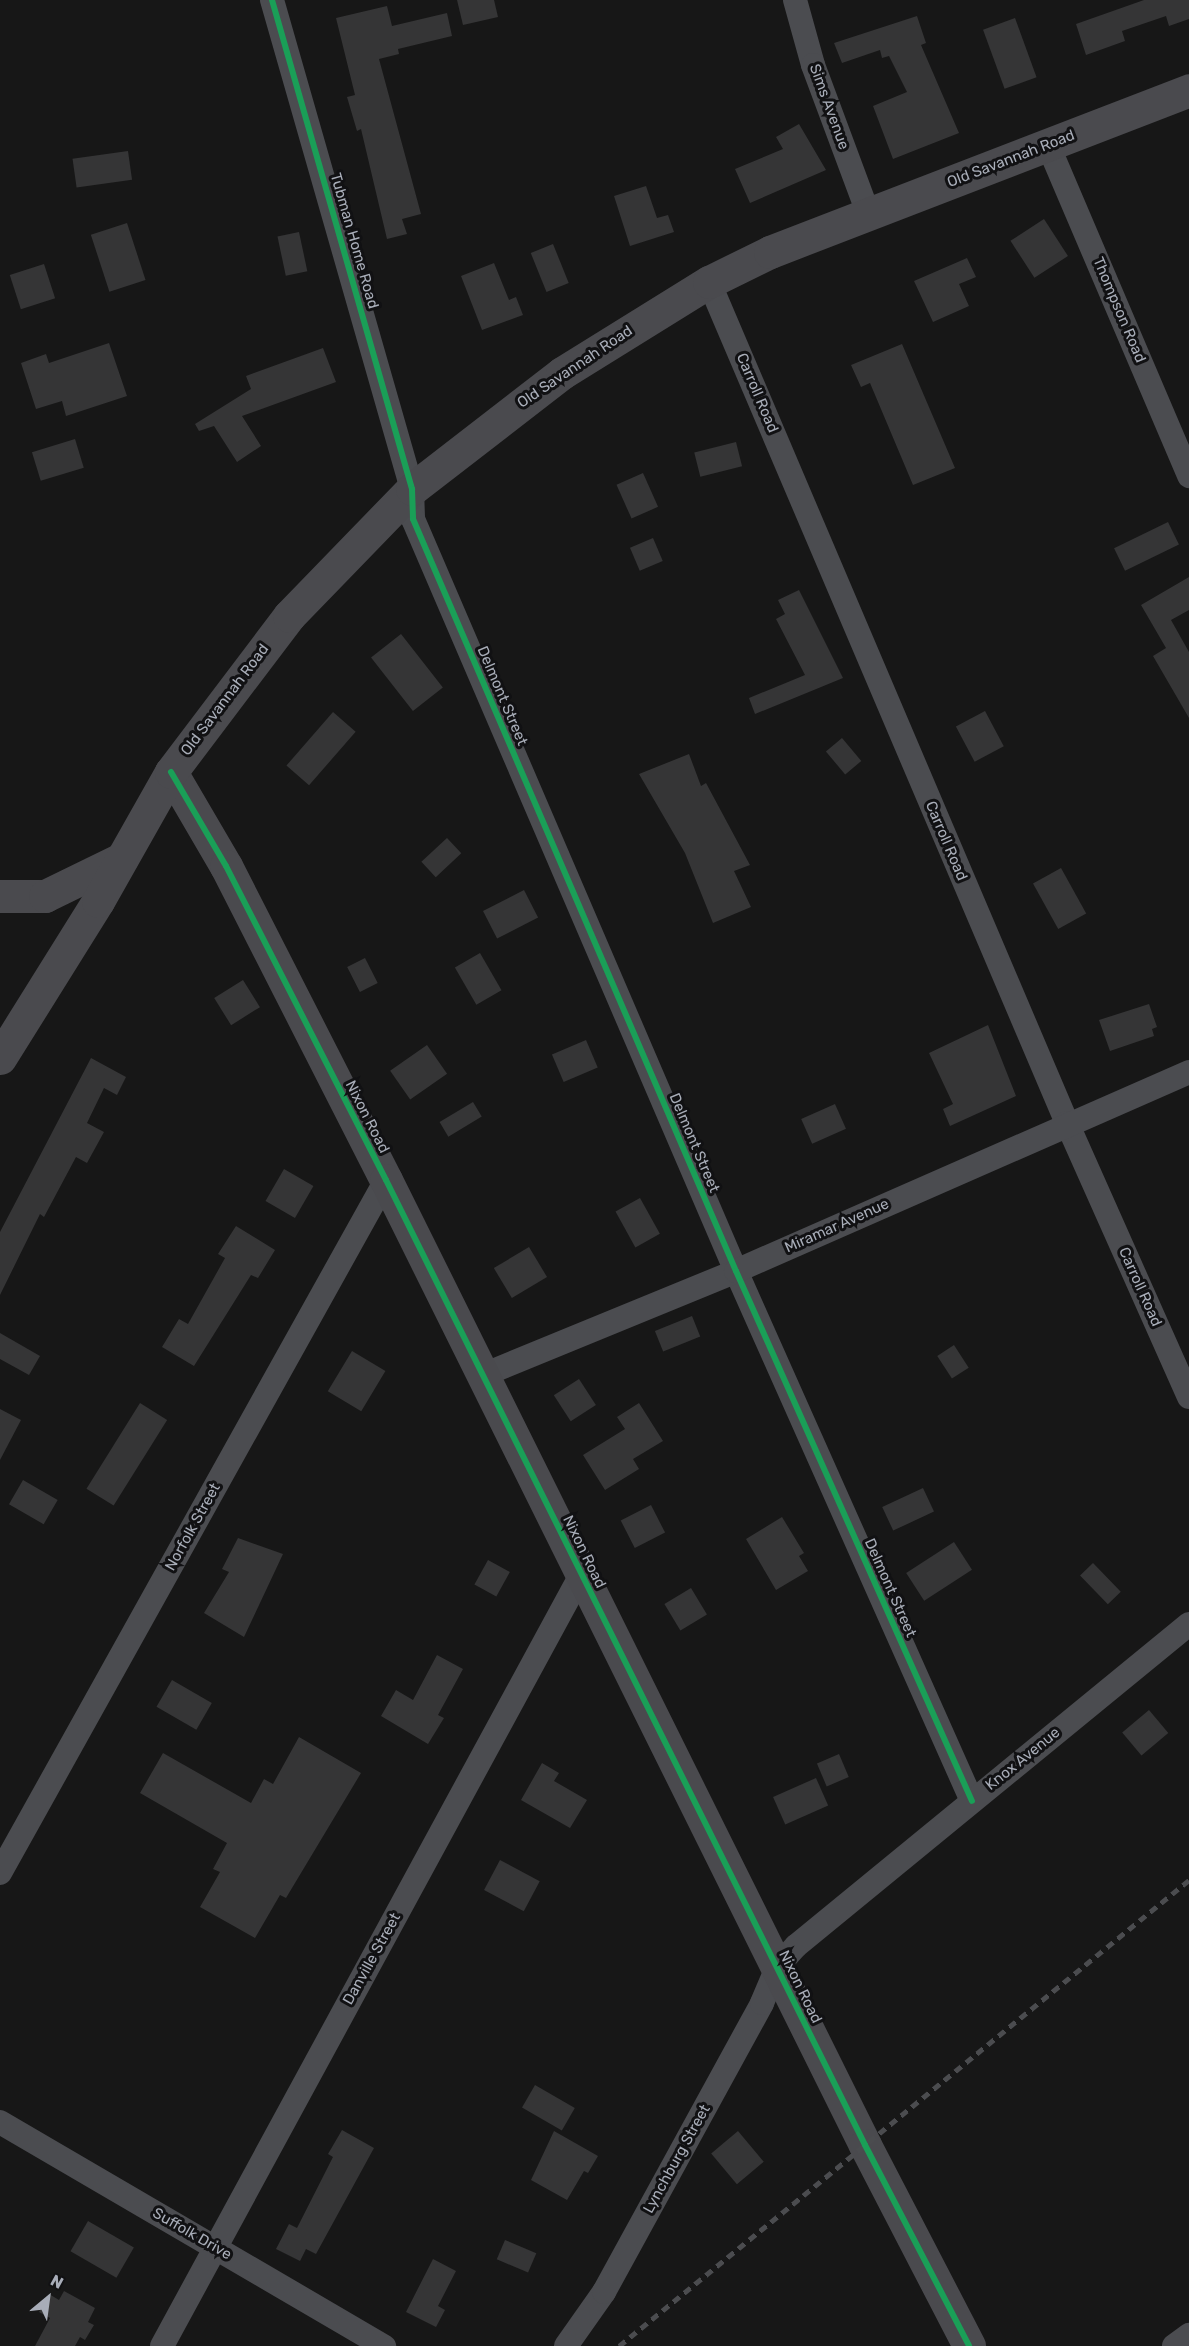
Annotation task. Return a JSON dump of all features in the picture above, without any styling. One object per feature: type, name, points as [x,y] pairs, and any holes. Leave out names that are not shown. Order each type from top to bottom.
[{"type":"street","name":"Tubman Home Road","points":[[272,0],[412,489]]},
{"type":"street","name":"Sims Avenue","points":[[795,0],[813,64],[868,213]]},
{"type":"street","name":"Old Savannah Road","points":[[0,1058],[171,772],[290,616],[412,489],[562,373],[709,282],[770,252],[1189,90]]},
{"type":"street","name":"Thompson Road","points":[[1048,145],[1189,476]]},
{"type":"street","name":"Carroll Road","points":[[709,282],[1066,1123],[1189,1397]]},
{"type":"street","name":"Delmont Street","points":[[412,489],[413,519],[736,1271],[972,1801]]},
{"type":"street","name":"Nixon Road","points":[[171,772],[226,866],[386,1180],[777,1967],[969,2346]]},
{"type":"street","points":[[0,896],[45,896],[121,859]]},
{"type":"street","name":"Miramar Avenue","points":[[483,1375],[736,1271],[1066,1123],[1189,1072]]},
{"type":"street","name":"Norfolk Street","points":[[0,1873],[386,1180]]},
{"type":"street","name":"Danville Street","points":[[162,2346],[582,1573]]},
{"type":"street","name":"Knox Avenue","points":[[777,1967],[796,1946],[1189,1624]]},
{"type":"street","name":"Lynchburg Street","points":[[566,2346],[610,2282],[762,2003],[777,1967]]},
{"type":"street","name":"Suffolk Drive","points":[[0,2122],[384,2346]]},
{"type":"street","points":[[1174,2346],[1189,2335]]},
{"type":"building","points":[[457,0],[494,0],[498,17],[463,25]]},
{"type":"building","points":[[1144,0],[1189,0],[1189,19],[1169,26],[1166,16],[1122,31],[1125,41],[1086,55],[1076,24]]},
{"type":"building","points":[[387,6],[392,26],[447,13],[452,36],[398,49],[399,54],[379,59],[421,214],[402,219],[407,234],[387,239],[361,129],[357,131],[347,97],[355,95],[336,18]]},
{"type":"building","points":[[917,16],[926,43],[921,45],[959,133],[893,159],[873,106],[907,92],[889,56],[882,58],[880,50],[842,63],[834,43]]},
{"type":"building","points":[[1015,18],[1037,77],[1005,89],[983,30]]},
{"type":"building","points":[[799,124],[826,170],[750,203],[735,169],[783,149],[776,137]]},
{"type":"building","points":[[128,151],[132,180],[77,188],[73,159]]},
{"type":"building","points":[[646,186],[657,218],[668,215],[674,232],[630,246],[614,196]]},
{"type":"building","points":[[1044,219],[1068,256],[1034,278],[1010,241]]},
{"type":"building","points":[[127,223],[146,280],[109,292],[91,235]]},
{"type":"building","points":[[299,232],[307,271],[286,276],[277,237]]},
{"type":"building","points":[[553,244],[569,283],[546,292],[531,253]]},
{"type":"building","points":[[967,258],[976,277],[959,284],[969,306],[933,322],[914,281]]},
{"type":"building","points":[[494,263],[509,300],[516,297],[523,315],[482,330],[461,276]]},
{"type":"building","points":[[44,264],[55,298],[21,309],[10,275]]},
{"type":"building","points":[[109,343],[127,396],[66,416],[62,401],[36,409],[21,363],[46,354],[49,363]]},
{"type":"building","points":[[902,344],[955,468],[913,485],[870,383],[861,387],[851,365]]},
{"type":"building","points":[[323,348],[336,382],[242,416],[261,446],[237,462],[214,426],[199,431],[195,424],[251,389],[246,376]]},
{"type":"building","points":[[75,439],[84,468],[41,481],[32,452]]},
{"type":"building","points":[[736,442],[742,466],[700,477],[694,452]]},
{"type":"building","points":[[643,473],[658,507],[632,519],[617,485]]},
{"type":"building","points":[[1168,522],[1179,544],[1125,571],[1114,548]]},
{"type":"building","points":[[653,538],[663,561],[640,571],[630,548]]},
{"type":"building","points":[[1189,577],[1189,610],[1171,620],[1189,652],[1189,718],[1153,656],[1166,648],[1141,605]]},
{"type":"building","points":[[799,590],[843,678],[755,714],[749,698],[805,675],[776,619],[785,614],[778,600]]},
{"type":"building","points":[[401,634],[443,688],[413,711],[371,657]]},
{"type":"building","points":[[985,711],[1004,746],[975,762],[956,726]]},
{"type":"building","points":[[333,712],[356,732],[309,785],[286,766]]},
{"type":"building","points":[[842,738],[861,761],[845,774],[826,751]]},
{"type":"building","points":[[689,754],[701,786],[706,783],[750,865],[734,871],[751,907],[713,923],[685,853],[639,774]]},
{"type":"building","points":[[447,838],[461,853],[436,877],[421,862]]},
{"type":"building","points":[[1061,868],[1086,913],[1058,929],[1033,884]]},
{"type":"building","points":[[524,890],[538,918],[497,939],[483,911]]},
{"type":"building","points":[[480,953],[502,990],[476,1005],[455,967]]},
{"type":"building","points":[[365,958],[378,983],[360,992],[347,967]]},
{"type":"building","points":[[243,980],[260,1007],[231,1025],[214,998]]},
{"type":"building","points":[[1149,1004],[1157,1027],[1152,1029],[1154,1036],[1110,1051],[1099,1020]]},
{"type":"building","points":[[988,1025],[1016,1096],[950,1126],[943,1109],[953,1104],[929,1053]]},
{"type":"building","points":[[586,1040],[598,1068],[564,1082],[552,1054]]},
{"type":"building","points":[[427,1045],[447,1074],[410,1099],[390,1071]]},
{"type":"building","points":[[91,1058],[126,1077],[117,1095],[104,1088],[87,1123],[104,1132],[87,1163],[76,1157],[44,1217],[40,1214],[0,1295],[0,1232]]},
{"type":"building","points":[[473,1102],[482,1117],[448,1137],[440,1122]]},
{"type":"building","points":[[835,1104],[846,1129],[812,1144],[801,1119]]},
{"type":"building","points":[[284,1169],[313,1186],[295,1218],[266,1201]]},
{"type":"building","points":[[640,1198],[660,1234],[635,1247],[616,1212]]},
{"type":"building","points":[[236,1226],[275,1250],[258,1278],[251,1275],[194,1366],[162,1347],[179,1319],[188,1324],[225,1258],[218,1254]]},
{"type":"building","points":[[529,1247],[547,1277],[512,1298],[494,1268]]},
{"type":"building","points":[[692,1316],[700,1336],[663,1351],[655,1331]]},
{"type":"building","points":[[0,1333],[40,1356],[29,1375],[0,1359]]},
{"type":"building","points":[[954,1345],[969,1368],[952,1379],[937,1356]]},
{"type":"building","points":[[352,1351],[385,1371],[361,1411],[328,1391]]},
{"type":"building","points":[[579,1379],[596,1405],[571,1421],[554,1395]]},
{"type":"building","points":[[140,1403],[167,1420],[114,1506],[86,1489]]},
{"type":"building","points":[[639,1403],[663,1441],[633,1459],[639,1469],[605,1490],[583,1455],[625,1429],[617,1417]]},
{"type":"building","points":[[0,1409],[21,1420],[0,1460]]},
{"type":"building","points":[[23,1480],[58,1500],[44,1524],[9,1504]]},
{"type":"building","points":[[923,1488],[934,1512],[893,1531],[882,1507]]},
{"type":"building","points":[[651,1505],[665,1533],[635,1548],[621,1520]]},
{"type":"building","points":[[782,1517],[804,1553],[799,1556],[808,1571],[776,1590],[746,1539]]},
{"type":"building","points":[[238,1538],[283,1554],[244,1637],[204,1613],[229,1572],[222,1569]]},
{"type":"building","points":[[954,1542],[972,1570],[924,1601],[906,1573]]},
{"type":"building","points":[[488,1560],[510,1572],[496,1597],[474,1584]]},
{"type":"building","points":[[1093,1563],[1121,1592],[1108,1604],[1080,1576]]},
{"type":"building","points":[[691,1588],[707,1615],[680,1631],[664,1604]]},
{"type":"building","points":[[437,1655],[463,1669],[438,1715],[444,1718],[428,1744],[381,1716],[396,1690],[413,1700]]},
{"type":"building","points":[[172,1680],[212,1703],[196,1730],[156,1707]]},
{"type":"building","points":[[1149,1710],[1168,1733],[1141,1755],[1122,1732]]},
{"type":"building","points":[[299,1737],[361,1773],[286,1898],[280,1895],[255,1938],[200,1907],[220,1872],[213,1869],[227,1843],[140,1793],[163,1753],[251,1803],[264,1779],[273,1784]]},
{"type":"building","points":[[839,1754],[849,1777],[827,1786],[817,1763]]},
{"type":"building","points":[[542,1763],[559,1773],[554,1781],[587,1800],[570,1828],[521,1800]]},
{"type":"building","points":[[816,1778],[828,1805],[785,1825],[773,1797]]},
{"type":"building","points":[[500,1860],[540,1881],[524,1911],[484,1890]]},
{"type":"building","points":[[535,2085],[575,2108],[562,2131],[522,2108]]},
{"type":"building","points":[[342,2130],[374,2148],[316,2254],[306,2249],[300,2261],[276,2249],[289,2224],[297,2228],[333,2157],[328,2154]]},
{"type":"building","points":[[554,2131],[598,2156],[588,2173],[584,2171],[567,2200],[531,2180]]},
{"type":"building","points":[[738,2131],[764,2162],[737,2184],[711,2153]]},
{"type":"building","points":[[88,2221],[134,2248],[116,2278],[70,2251]]},
{"type":"building","points":[[505,2240],[536,2253],[528,2273],[497,2259]]},
{"type":"building","points":[[433,2259],[456,2271],[438,2306],[445,2310],[436,2327],[406,2312]]},
{"type":"building","points":[[64,2291],[95,2308],[88,2322],[94,2325],[85,2340],[80,2337],[75,2346],[35,2346],[50,2318],[39,2312],[49,2294],[59,2300]]},
{"type":"railway","points":[[619,2346],[1189,1880]]},
{"type":"cycle path","points":[[272,0],[412,489],[413,519],[736,1271],[972,1801]]},
{"type":"cycle path","points":[[171,772],[226,866],[386,1180],[865,2145],[969,2346]]}]
